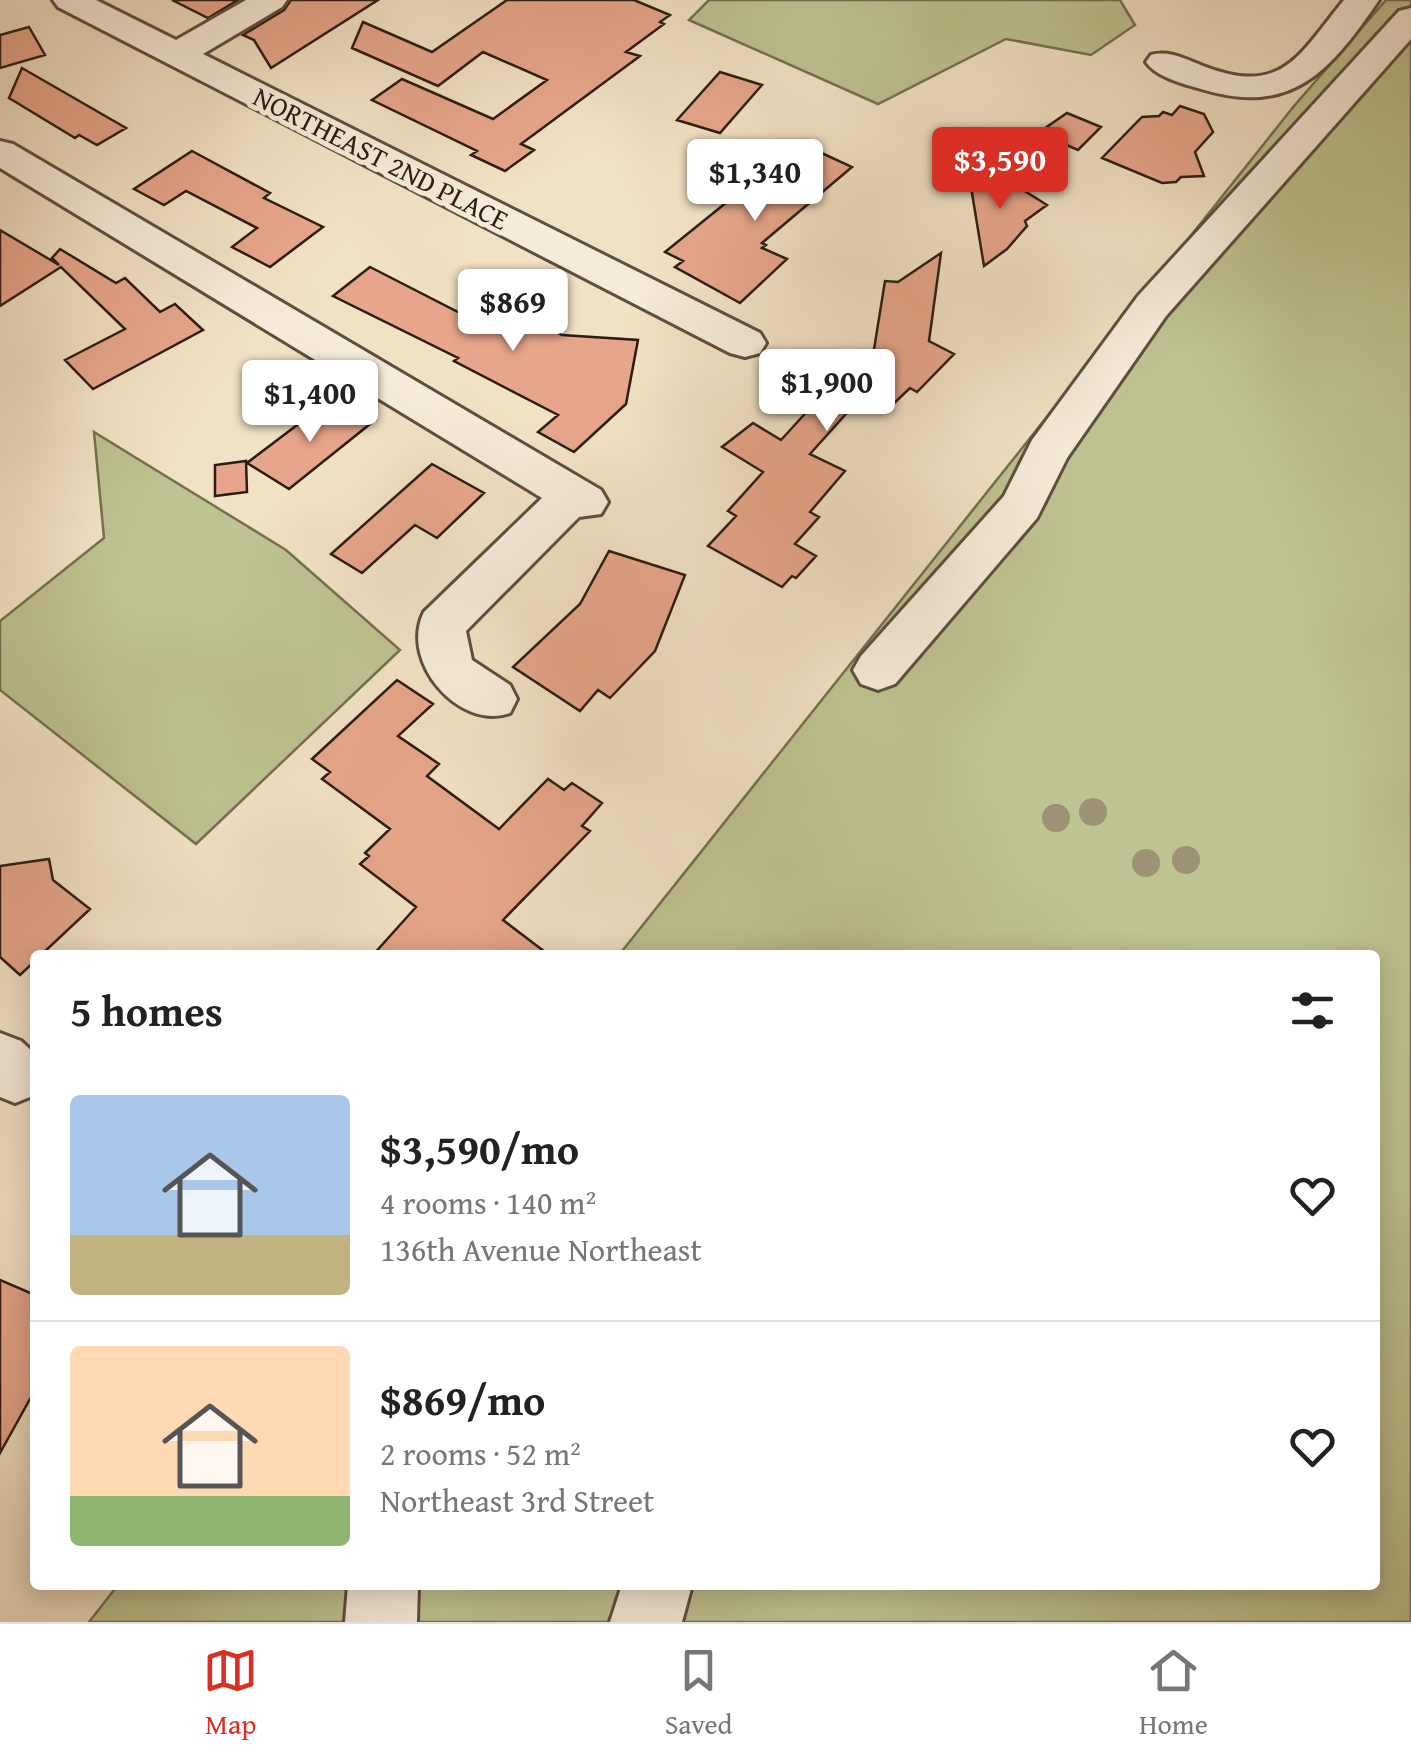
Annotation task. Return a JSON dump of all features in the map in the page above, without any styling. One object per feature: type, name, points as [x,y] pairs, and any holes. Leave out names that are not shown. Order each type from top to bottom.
[{"type":"street","name":"NORTHEAST 2ND PLACE","points":[[70,0],[745,343]]},
{"type":"street","points":[[178,54],[270,0]]},
{"type":"street","points":[[1163,62],[1240,87],[1281,84],[1296,75],[1362,0]]},
{"type":"street","points":[[878,670],[1020,506],[1048,451],[1152,306],[1411,18]]},
{"type":"street","points":[[1281,84],[1294,95],[1314,96],[1349,64],[1378,54]]},
{"type":"street","points":[[0,152],[579,498],[441,626],[450,670],[492,699]]},
{"type":"street","points":[[381,1622],[382,1590]]},
{"type":"street","points":[[646,1622],[656,1590]]},
{"type":"green space","points":[[709,0],[1120,0],[1135,25],[1091,55],[1006,39],[878,104],[689,20]]},
{"type":"green space","points":[[1386,0],[1411,0],[1411,1622],[89,1622],[114,1590],[1380,1590],[1380,950],[623,950],[1294,106]]},
{"type":"green space","points":[[94,432],[286,550],[400,650],[196,844],[0,690],[0,621],[104,538]]},
{"type":"building","points":[[172,0],[238,0],[208,18]]},
{"type":"building","points":[[291,0],[378,0],[271,68],[254,40],[243,35],[284,10]]},
{"type":"building","points":[[507,0],[634,0],[670,15],[660,22],[664,24],[626,52],[640,56],[521,144],[534,150],[505,171],[471,155],[477,151],[372,100],[402,79],[493,119],[547,80],[483,52],[438,86],[352,48],[363,22],[432,52]]},
{"type":"building","points":[[29,27],[45,55],[0,68],[0,35]]},
{"type":"building","points":[[22,68],[126,128],[97,145],[79,135],[75,138],[9,98]]},
{"type":"building","points":[[720,72],[762,85],[720,133],[677,120]]},
{"type":"building","points":[[1180,106],[1204,114],[1213,132],[1195,152],[1204,176],[1162,183],[1102,158],[1142,117],[1163,112],[1172,115]]},
{"type":"building","points":[[1067,113],[1101,127],[1078,150],[1038,133]]},
{"type":"building","points":[[800,143],[852,167],[762,243],[766,245],[762,248],[787,259],[740,303],[675,267],[683,261],[665,252]]},
{"type":"building","points":[[192,151],[270,193],[264,198],[323,227],[270,267],[232,247],[257,228],[186,191],[164,205],[134,189]]},
{"type":"building","points":[[988,168],[1047,205],[1025,221],[1027,226],[1007,249],[984,266],[970,181]]},
{"type":"building","points":[[0,230],[59,265],[52,258],[60,249],[116,283],[125,278],[160,312],[175,304],[203,330],[93,389],[65,360],[125,329],[61,267],[0,306]]},
{"type":"building","points":[[941,253],[929,341],[954,354],[917,392],[910,388],[889,408],[871,399],[861,408],[854,405],[810,454],[845,471],[810,512],[819,517],[795,544],[816,556],[782,587],[708,546],[736,516],[728,511],[763,472],[722,447],[753,423],[781,440],[833,383],[827,380],[849,357],[871,368],[885,281],[898,282]]},
{"type":"building","points":[[370,267],[462,314],[473,314],[491,299],[562,335],[638,340],[626,404],[574,452],[538,432],[558,415],[454,361],[458,358],[333,296]]},
{"type":"building","points":[[345,401],[375,420],[289,489],[247,463],[309,416],[319,422]]},
{"type":"building","points":[[246,461],[247,492],[215,496],[215,465]]},
{"type":"building","points":[[432,464],[484,493],[437,538],[415,525],[362,573],[331,554]]},
{"type":"building","points":[[609,551],[685,575],[655,651],[610,698],[598,690],[580,711],[513,667],[580,604]]},
{"type":"building","points":[[397,680],[433,704],[398,736],[439,764],[427,776],[499,829],[548,779],[564,790],[572,783],[602,803],[582,826],[590,831],[503,920],[542,950],[377,950],[416,907],[360,864],[369,856],[365,853],[390,829],[322,779],[330,772],[312,759]]},
{"type":"building","points":[[49,859],[53,880],[90,909],[46,950],[30,950],[30,966],[20,975],[0,957],[0,866]]},
{"type":"building","points":[[0,1280],[30,1293],[30,1399],[0,1453]]}]
